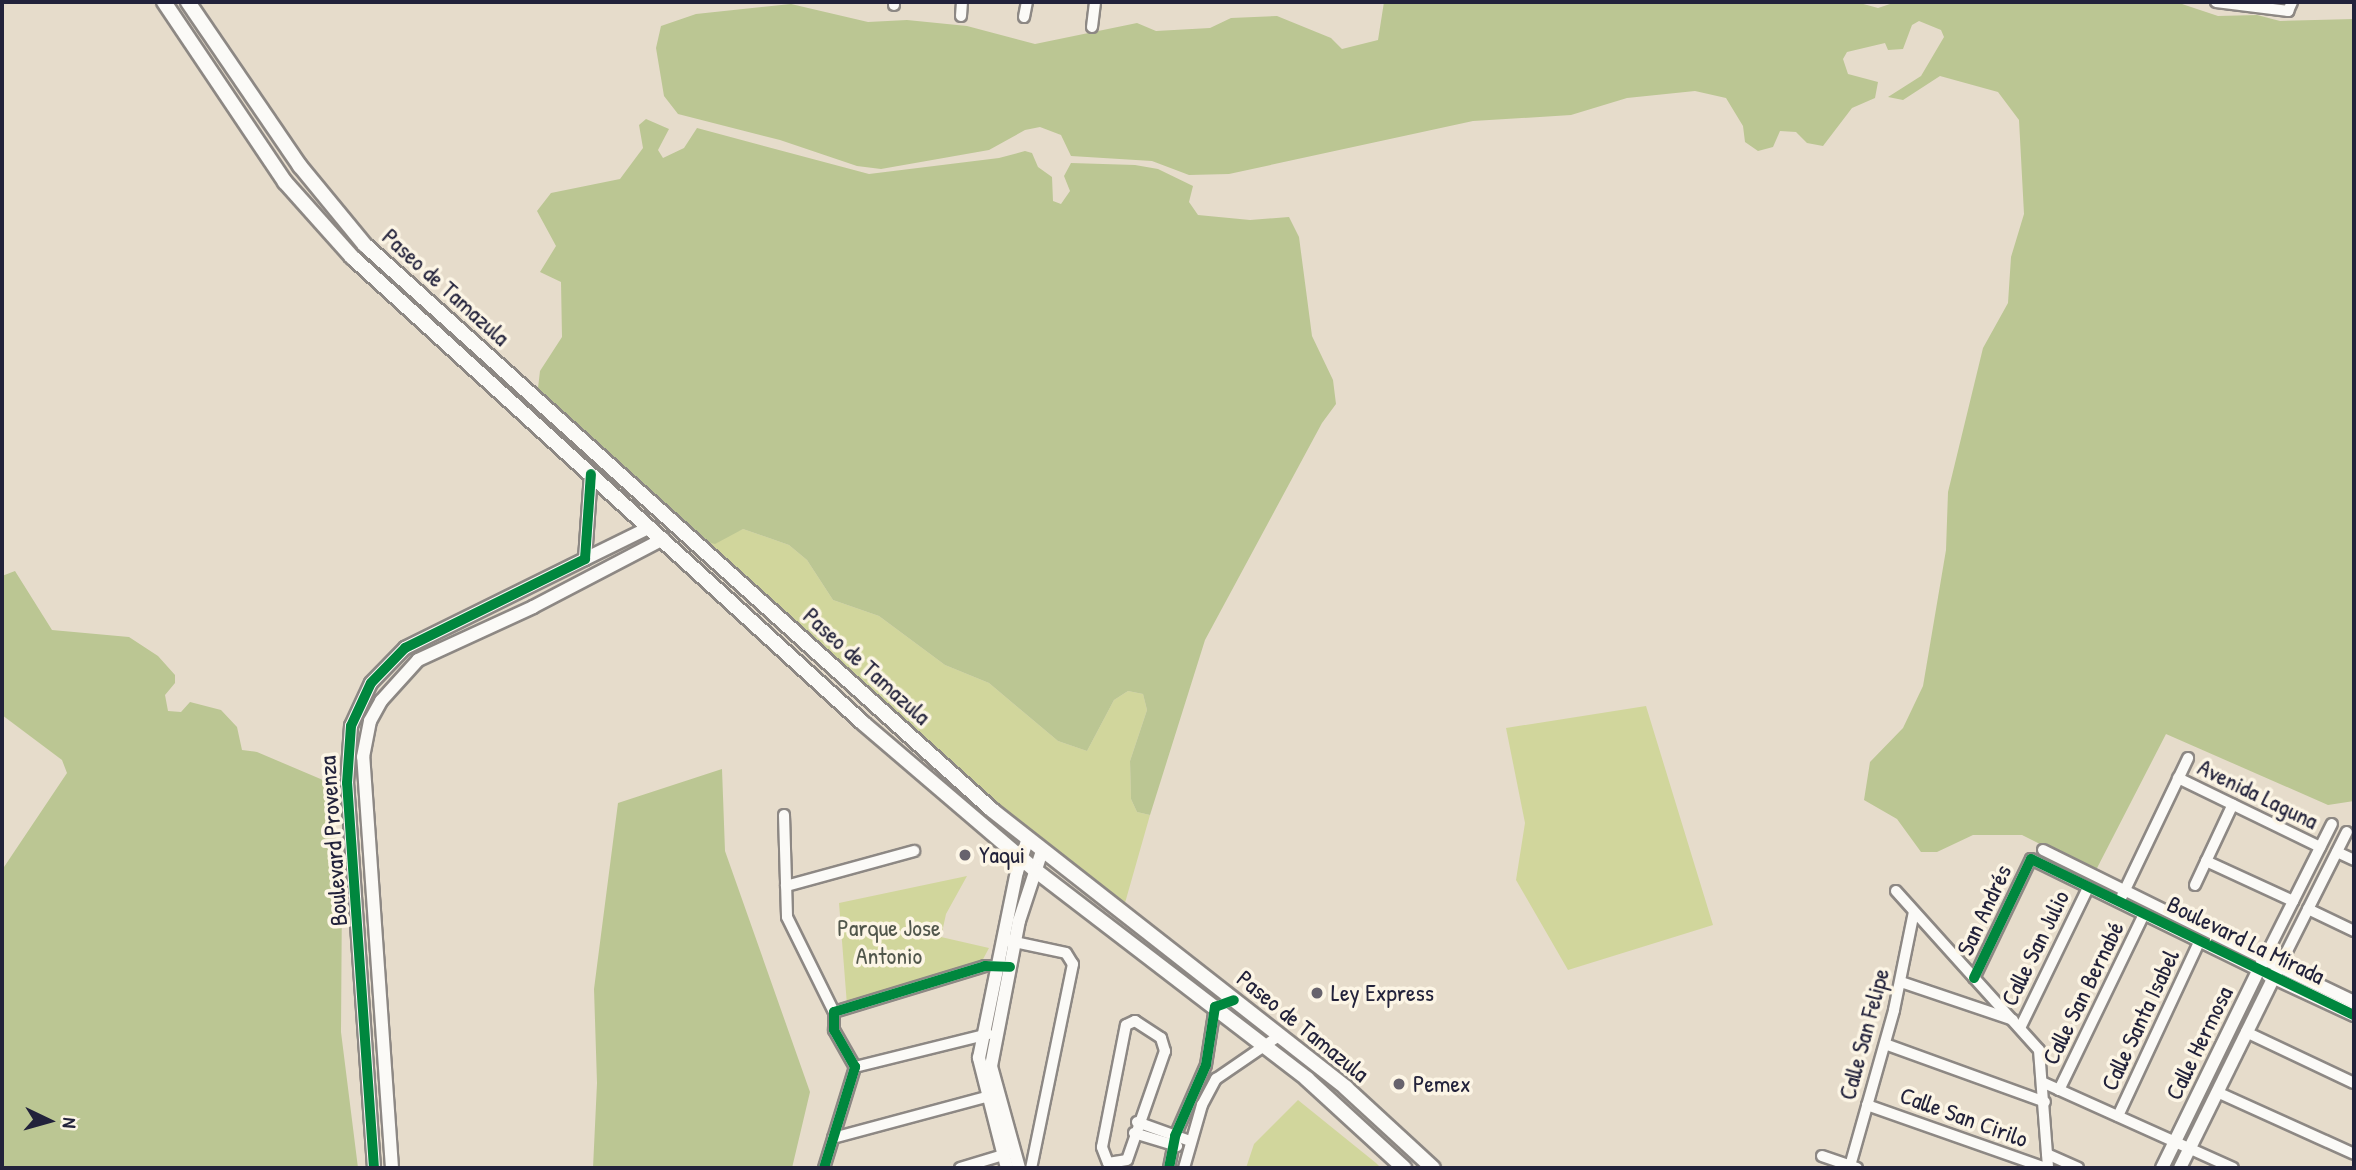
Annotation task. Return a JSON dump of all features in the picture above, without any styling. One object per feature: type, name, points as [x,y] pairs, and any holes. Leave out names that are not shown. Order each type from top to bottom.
[{"type":"main road","name":"Paseo de Tamazula","points":[[164,2],[285,182],[352,257],[863,723],[1035,870],[1265,1046],[1340,1108],[1404,1168]]},
{"type":"main road","name":"Paseo de Tamazula","points":[[188,2],[300,166],[365,245],[1028,839],[1280,1035],[1392,1129],[1433,1168]]},
{"type":"main road","points":[[1340,1108],[1377,1127],[1392,1129]]},
{"type":"street","points":[[961,16],[962,2]]},
{"type":"street","points":[[1024,17],[1027,2]]},
{"type":"street","points":[[1092,27],[1095,2]]},
{"type":"street","points":[[2216,2],[2288,11],[2292,2]]},
{"type":"street","points":[[585,559],[591,474]]},
{"type":"street","name":"Boulevard Provenza","points":[[390,1154],[374,1163],[347,749],[359,703],[372,682],[405,648],[650,527]]},
{"type":"street","name":"Boulevard Provenza","points":[[392,1168],[363,757],[370,721],[381,701],[418,660],[475,635],[663,539]]},
{"type":"street","points":[[468,617],[475,635]]},
{"type":"street","points":[[2119,902],[2188,758]]},
{"type":"street","name":"Avenida Laguna","points":[[2178,778],[2320,847]]},
{"type":"street","points":[[2194,885],[2233,804]]},
{"type":"street","points":[[784,815],[788,917],[834,1012],[834,1030],[855,1067],[824,1168]]},
{"type":"street","name":"Calle Hermosa","points":[[2162,1168],[2332,824]]},
{"type":"street","name":"Calle Hermosa","points":[[2180,1168],[2347,832]]},
{"type":"street","points":[[1019,1168],[980,1070],[1009,941],[1022,858],[1028,839]]},
{"type":"street","name":"Boulevard La Mirada","points":[[2043,850],[2261,965]]},
{"type":"street","points":[[786,886],[914,851]]},
{"type":"street","points":[[1009,941],[1042,851]]},
{"type":"street","name":"Avenida Laguna","points":[[2337,852],[2354,860]]},
{"type":"street","name":"Boulevard La Mirada","points":[[2031,859],[2199,942],[2354,1002]]},
{"type":"street","name":"San Andrés","points":[[1974,978],[2031,859]]},
{"type":"street","name":"Boulevard Provenza","points":[[355,863],[369,860]]},
{"type":"street","points":[[2206,861],[2293,901]]},
{"type":"street","name":"Calle San Julio","points":[[2017,1024],[2088,888]]},
{"type":"street","points":[[1896,891],[2039,1049],[2044,1083],[2047,1168]]},
{"type":"street","points":[[2308,909],[2354,931]]},
{"type":"street","name":"Calle San Felipe","points":[[1853,1167],[1901,982],[1914,912]]},
{"type":"street","name":"Calle San Bernabé","points":[[2059,1090],[2144,914]]},
{"type":"street","points":[[1009,941],[1066,953],[1073,964],[1031,1168]]},
{"type":"street","name":"Calle Santa Isabel","points":[[2118,1116],[2199,942]]},
{"type":"street","points":[[834,1012],[1003,966]]},
{"type":"street","name":"Boulevard La Mirada","points":[[2277,972],[2354,1015]]},
{"type":"street","points":[[1901,982],[2017,1024]]},
{"type":"street","points":[[1169,1168],[1174,1140],[1206,1065],[1215,1007],[1234,1000]]},
{"type":"street","points":[[1132,1020],[1161,1038],[1166,1051],[1135,1128],[1127,1160],[1106,1162],[1102,1147],[1126,1025],[1132,1020]]},
{"type":"street","points":[[2246,1032],[2354,1083]]},
{"type":"street","points":[[855,1067],[989,1034]]},
{"type":"street","points":[[1184,1168],[1202,1105],[1222,1076],[1280,1035]]},
{"type":"street","points":[[1885,1044],[2045,1102]]},
{"type":"street","points":[[1206,1065],[1222,1076]]},
{"type":"street","points":[[2044,1083],[2233,1168]]},
{"type":"street","points":[[2217,1092],[2354,1154]]},
{"type":"street","points":[[833,1138],[992,1096]]},
{"type":"street","points":[[992,1096],[1007,1168]]},
{"type":"street","points":[[1191,1100],[1202,1105]]},
{"type":"street","name":"Calle San Cirilo","points":[[1867,1105],[2047,1168]]},
{"type":"street","points":[[1135,1128],[1189,1145]]},
{"type":"street","points":[[2047,1154],[2078,1168]]},
{"type":"street","points":[[960,1168],[1003,1155]]},
{"type":"street","points":[[1822,1156],[1853,1167]]},
{"type":"green space","points":[[1384,2],[1856,2],[1878,8],[1896,2],[2176,2],[2218,16],[2257,15],[2280,21],[2354,19],[2354,801],[2328,805],[2166,734],[2095,872],[2022,835],[1973,835],[1937,852],[1921,852],[1897,819],[1864,800],[1870,762],[1903,728],[1923,686],[1946,550],[1948,492],[1983,348],[2008,303],[2011,257],[2024,214],[2019,120],[1998,92],[1940,76],[1903,100],[1888,97],[1921,76],[1944,37],[1941,30],[1919,21],[1912,25],[1903,49],[1888,50],[1885,43],[1847,52],[1843,59],[1848,74],[1878,82],[1875,98],[1852,108],[1823,146],[1807,143],[1796,132],[1780,131],[1773,147],[1758,151],[1745,142],[1743,126],[1726,98],[1695,91],[1627,98],[1571,115],[1473,121],[1229,174],[1189,175],[1152,161],[1071,156],[1061,135],[1040,127],[1025,130],[989,150],[881,169],[857,166],[780,140],[678,114],[664,96],[656,48],[661,26],[696,14],[791,4],[868,22],[907,20],[967,26],[1035,44],[1137,23],[1156,31],[1210,28],[1231,18],[1277,16],[1331,38],[1342,49],[1378,40]]},
{"type":"green space","points":[[646,119],[669,129],[658,150],[663,158],[684,148],[697,128],[869,174],[999,158],[1025,151],[1032,153],[1038,167],[1052,177],[1053,201],[1061,204],[1070,191],[1064,176],[1071,163],[1135,165],[1158,169],[1193,186],[1189,202],[1198,215],[1250,220],[1289,217],[1299,237],[1312,336],[1333,380],[1336,404],[1322,423],[1205,640],[1150,815],[1137,812],[1131,799],[1130,761],[1147,710],[1143,694],[1128,691],[1114,700],[1087,751],[1058,741],[989,683],[945,665],[879,616],[833,600],[807,560],[789,545],[743,529],[715,544],[700,540],[543,398],[538,388],[540,371],[562,337],[561,282],[540,272],[556,246],[537,211],[551,193],[620,179],[643,148],[639,125]]},
{"type":"green space","points":[[743,529],[789,545],[807,560],[833,600],[879,616],[945,665],[989,683],[1058,741],[1087,751],[1114,700],[1128,691],[1143,694],[1147,710],[1130,761],[1131,799],[1137,812],[1150,815],[1123,910],[1028,836],[707,544]]},
{"type":"green space","points":[[15,571],[52,630],[129,637],[158,656],[175,675],[175,683],[165,695],[168,711],[181,712],[190,702],[221,710],[237,727],[242,750],[257,752],[330,783],[342,889],[341,1032],[358,1168],[2,1168],[2,870],[67,773],[62,760],[2,715],[2,576]]},
{"type":"green space","points":[[1646,706],[1713,925],[1568,970],[1516,880],[1525,823],[1506,728]]},
{"type":"green space","points":[[722,769],[725,851],[810,1092],[792,1168],[593,1168],[597,1083],[594,989],[618,803]]},
{"type":"green space","name":"Parque Jose Antonio","points":[[967,876],[946,914],[941,937],[989,948],[981,963],[847,1005],[839,903]]},
{"type":"green space","points":[[1298,1100],[1381,1168],[1246,1168],[1254,1144]]},
{"type":"cycle path","points":[[374,1168],[347,783],[351,726],[371,683],[405,648],[585,559],[591,474]]},
{"type":"cycle path","points":[[1974,978],[2031,859],[2354,1015]]},
{"type":"cycle path","points":[[824,1168],[855,1067],[834,1030],[834,1012],[985,966],[1010,967]]},
{"type":"cycle path","points":[[1169,1168],[1175,1136],[1206,1065],[1215,1007],[1234,1000]]},
{"type":"place","name":"Yaqui","points":[[965,855]]},
{"type":"place","name":"Ley Express","points":[[1317,993]]},
{"type":"place","name":"Pemex","points":[[1399,1084]]}]
